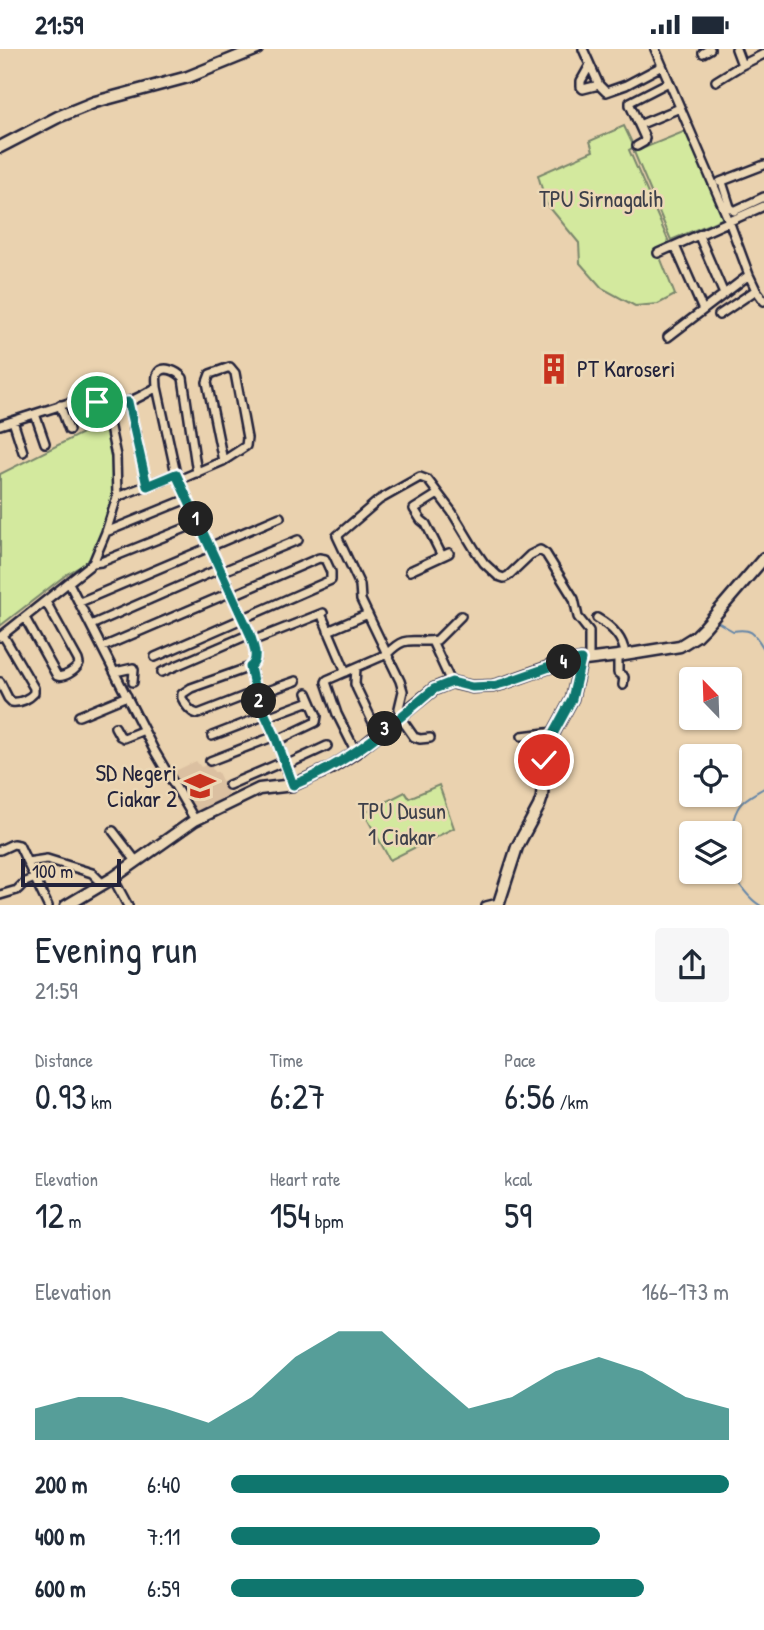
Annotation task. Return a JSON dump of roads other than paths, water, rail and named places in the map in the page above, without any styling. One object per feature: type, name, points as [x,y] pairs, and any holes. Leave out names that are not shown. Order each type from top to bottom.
[{"type":"street","points":[[0,146],[95,101],[188,76],[257,49]]},
{"type":"street","points":[[583,49],[599,85],[606,92],[662,66]]},
{"type":"street","points":[[654,49],[729,221],[749,275],[764,301]]},
{"type":"street","points":[[736,49],[742,65]]},
{"type":"street","points":[[716,81],[764,54]]},
{"type":"street","points":[[590,65],[581,81],[581,87],[583,89],[599,85]]},
{"type":"street","points":[[637,146],[645,139],[630,102],[668,82]]},
{"type":"street","points":[[639,125],[680,108]]},
{"type":"street","points":[[713,185],[764,165]]},
{"type":"street","points":[[722,182],[730,207],[734,211],[764,197]]},
{"type":"street","points":[[658,253],[764,206]]},
{"type":"street","points":[[699,236],[724,293]]},
{"type":"street","points":[[675,246],[703,310]]},
{"type":"street","points":[[668,337],[749,275]]},
{"type":"street","points":[[719,315],[756,290]]},
{"type":"street","points":[[117,497],[197,473],[223,461],[245,449],[247,444],[235,373],[230,367],[210,374],[207,381],[223,461]]},
{"type":"street","points":[[197,473],[183,376],[170,369],[160,371],[157,375],[157,387],[178,477],[243,618],[256,660],[250,667],[191,688],[181,696],[196,714],[296,681]]},
{"type":"street","points":[[0,425],[78,400],[105,404],[128,402],[157,387]]},
{"type":"street","points":[[128,402],[147,486]]},
{"type":"street","points":[[0,682],[12,702],[30,697],[34,693],[34,688],[1,636],[93,563],[106,532],[117,497],[116,456],[105,404]]},
{"type":"street","points":[[60,405],[69,430]]},
{"type":"street","points":[[35,414],[45,443]]},
{"type":"street","points":[[13,421],[23,452]]},
{"type":"street","points":[[430,738],[414,737],[400,717],[403,691],[400,681],[361,600],[360,585],[337,536],[379,500],[420,477],[428,480],[475,550],[501,578],[508,576],[534,553],[540,550],[546,554],[574,599],[578,617],[589,631],[585,660],[572,699],[554,732],[544,760],[539,806],[520,841],[498,904],[486,905]]},
{"type":"street","points":[[410,571],[445,555],[414,509],[438,494]]},
{"type":"street","points":[[106,532],[187,499]]},
{"type":"street","points":[[80,602],[280,517]]},
{"type":"street","points":[[93,563],[198,523]]},
{"type":"street","points":[[91,625],[298,540]]},
{"type":"street","points":[[103,647],[319,558],[328,562],[331,580],[155,657]]},
{"type":"street","points":[[66,905],[108,881],[195,820],[259,789],[293,785],[331,768],[379,735],[434,689],[452,682],[472,687],[493,686],[561,663],[688,643],[764,558]]},
{"type":"street","points":[[69,583],[144,730],[195,820]]},
{"type":"street","points":[[25,618],[57,676],[61,677],[75,669],[79,664],[78,660],[46,601]]},
{"type":"street","points":[[328,631],[368,614]]},
{"type":"street","points":[[162,673],[251,638],[323,616],[346,672]]},
{"type":"street","points":[[356,752],[337,714],[327,680],[387,654],[403,641],[437,640],[461,616]]},
{"type":"street","points":[[597,618],[622,642],[618,674],[624,677],[623,685]]},
{"type":"street","points":[[432,641],[452,682]]},
{"type":"street","points":[[250,667],[256,694],[293,785]]},
{"type":"street","points":[[115,672],[132,668],[133,683]]},
{"type":"street","points":[[356,668],[355,684],[379,735]]},
{"type":"street","points":[[79,716],[127,696]]},
{"type":"street","points":[[210,761],[316,722],[317,716],[308,697],[212,736]]},
{"type":"street","points":[[115,727],[122,738],[144,730]]},
{"type":"street","points":[[522,736],[554,732]]},
{"type":"street","points":[[229,785],[327,746]]},
{"type":"street","points":[[113,831],[136,861]]},
{"type":"street","points":[[0,850],[13,844],[19,845],[48,905]]},
{"type":"street","points":[[27,862],[47,859],[92,873],[108,881],[128,905]]},
{"type":"street","points":[[0,895],[17,890],[25,881],[35,879]]},
{"type":"waterway","points":[[714,620],[733,631],[744,630],[752,633],[764,649]]},
{"type":"waterway","points":[[734,821],[740,805],[764,788]]},
{"type":"waterway","points":[[740,884],[759,905]]},
{"type":"place","name":"PT Karoseri","points":[[554,369]]},
{"type":"place","name":"SD Negeri Ciakar 2","points":[[200,786]]},
{"type":"park label","name":"TPU Sirnagalih","points":[[601,199]]},
{"type":"park label","name":"TPU Dusun 1 Ciakar","points":[[402,824]]}]
